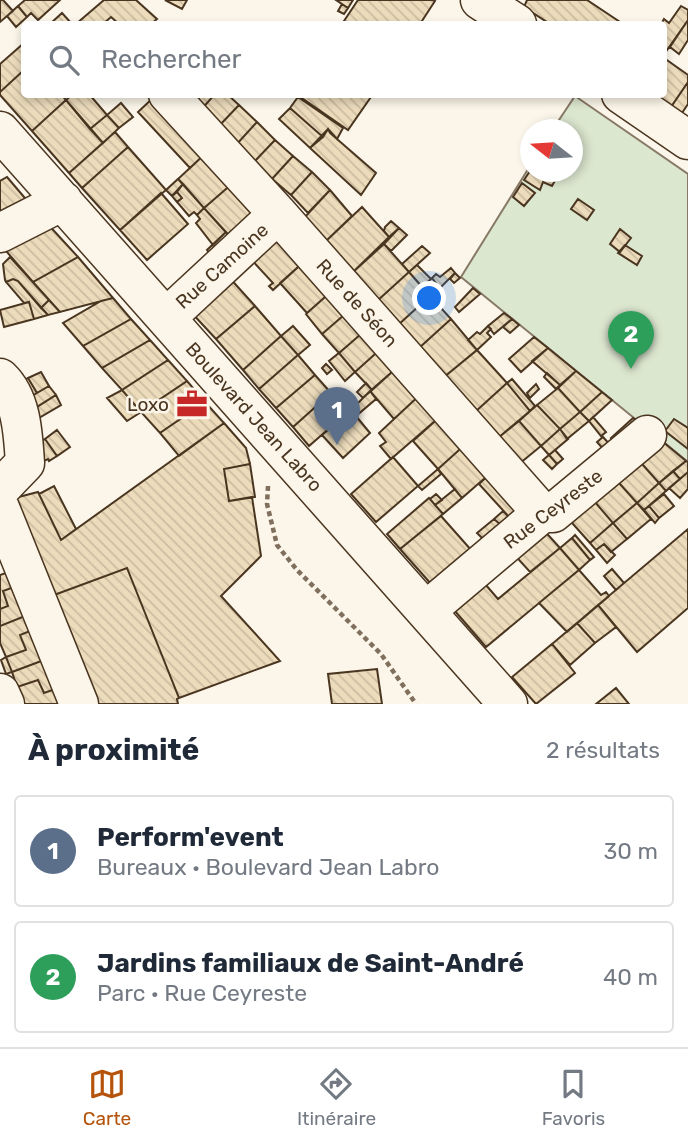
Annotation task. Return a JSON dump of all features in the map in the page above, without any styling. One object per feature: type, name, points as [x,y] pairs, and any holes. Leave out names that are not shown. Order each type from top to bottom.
[{"type":"street","name":"Rue de Séon","points":[[173,98],[542,513]]},
{"type":"street","points":[[627,98],[688,140]]},
{"type":"street","name":"Boulevard Jean Labro","points":[[0,131],[508,704]]},
{"type":"street","points":[[0,233],[63,201]]},
{"type":"street","name":"Rue Camoine","points":[[166,318],[278,214]]},
{"type":"street","points":[[0,378],[9,387],[23,428],[25,463],[0,489]]},
{"type":"street","name":"Rue Ceyreste","points":[[427,610],[542,513],[553,513],[648,435]]},
{"type":"street","points":[[0,508],[79,704]]},
{"type":"street","points":[[0,693],[5,704]]},
{"type":"path","points":[[270,434],[267,504],[277,545],[297,570],[381,654],[416,704]]},
{"type":"green space","points":[[574,98],[578,98],[688,174],[688,462],[461,277],[520,182],[583,182],[583,119],[560,119]]},
{"type":"building","points":[[0,0],[13,11],[0,22]]},
{"type":"building","points":[[25,0],[60,0],[38,20],[31,13],[27,17],[18,6]]},
{"type":"building","points":[[104,0],[136,0],[157,19],[116,21],[111,17],[106,21],[80,21]]},
{"type":"building","points":[[165,0],[187,0],[182,9]]},
{"type":"building","points":[[336,0],[353,0],[348,8]]},
{"type":"building","points":[[358,0],[435,1],[422,21],[344,21]]},
{"type":"building","points":[[527,0],[587,0],[618,21],[545,21],[524,7]]},
{"type":"building","points":[[342,4],[348,8],[344,14],[338,11]]},
{"type":"building","points":[[18,6],[27,17],[16,27],[7,16]]},
{"type":"building","points":[[681,6],[688,10],[688,20],[667,50],[667,21],[669,23]]},
{"type":"building","points":[[62,13],[69,21],[53,21]]},
{"type":"building","points":[[688,20],[688,40],[679,54],[670,47]]},
{"type":"building","points":[[21,46],[21,73],[0,92],[0,64]]},
{"type":"building","points":[[667,60],[688,75],[688,82],[671,107],[659,98],[667,98]]},
{"type":"building","points":[[21,73],[21,98],[66,100],[32,131],[0,92]]},
{"type":"building","points":[[688,82],[688,104],[682,113],[671,107]]},
{"type":"building","points":[[92,98],[107,115],[90,129],[66,100]]},
{"type":"building","points":[[155,98],[206,153],[190,168],[138,112]]},
{"type":"building","points":[[186,98],[211,98],[200,111]]},
{"type":"building","points":[[211,98],[231,98],[239,105],[218,127],[200,111]]},
{"type":"building","points":[[299,98],[343,128],[337,139],[328,129],[323,137],[290,108]]},
{"type":"building","points":[[302,98],[370,98],[348,130]]},
{"type":"building","points":[[66,100],[103,143],[69,173],[32,131]]},
{"type":"building","points":[[121,103],[133,117],[119,128],[107,115]]},
{"type":"building","points":[[239,105],[257,122],[236,145],[218,127]]},
{"type":"building","points":[[290,108],[323,137],[310,148],[279,119]]},
{"type":"building","points":[[107,115],[119,128],[103,143],[90,129]]},
{"type":"building","points":[[257,122],[275,140],[254,162],[236,145]]},
{"type":"building","points":[[328,129],[376,173],[361,195],[310,148]]},
{"type":"building","points":[[115,132],[128,147],[82,188],[69,173]]},
{"type":"building","points":[[275,140],[293,156],[272,179],[254,162]]},
{"type":"building","points":[[128,147],[166,190],[120,230],[82,188]]},
{"type":"building","points":[[206,153],[233,183],[204,208],[178,179]]},
{"type":"building","points":[[293,156],[312,172],[291,195],[272,179]]},
{"type":"building","points":[[312,172],[330,190],[308,213],[291,195]]},
{"type":"building","points":[[7,177],[30,204],[0,219],[0,181]]},
{"type":"building","points":[[178,179],[183,184],[172,196],[166,190]]},
{"type":"building","points":[[527,182],[543,182],[540,190]]},
{"type":"building","points":[[233,183],[259,214],[231,238],[204,208]]},
{"type":"building","points":[[522,183],[535,193],[524,206],[513,197]]},
{"type":"building","points":[[183,184],[204,208],[197,215],[194,212],[189,216],[177,202],[182,198],[177,192]]},
{"type":"building","points":[[330,190],[352,216],[325,242],[304,218]]},
{"type":"building","points":[[177,192],[182,198],[177,202],[172,196]]},
{"type":"building","points":[[161,193],[188,224],[147,260],[120,230]]},
{"type":"building","points":[[578,199],[594,210],[587,220],[571,209]]},
{"type":"building","points":[[362,207],[389,237],[352,273],[325,242]]},
{"type":"building","points":[[204,208],[226,232],[213,245],[196,223],[200,219],[197,215]]},
{"type":"building","points":[[44,220],[78,257],[33,282],[0,244]]},
{"type":"building","points":[[391,221],[399,228],[389,237],[384,231]]},
{"type":"building","points":[[399,228],[407,235],[391,251],[384,244]]},
{"type":"building","points":[[620,229],[631,238],[620,252],[610,244]]},
{"type":"building","points":[[226,232],[231,238],[212,257],[207,250]]},
{"type":"building","points":[[284,233],[307,259],[273,290],[269,286],[273,283],[248,256]]},
{"type":"building","points":[[384,244],[409,272],[377,301],[352,273]]},
{"type":"building","points":[[625,245],[642,256],[637,265],[618,253]]},
{"type":"building","points":[[422,246],[430,253],[409,272],[402,264]]},
{"type":"building","points":[[10,257],[49,300],[41,308],[18,281],[13,279],[6,282],[3,264]]},
{"type":"building","points":[[78,257],[113,298],[60,312],[33,282]]},
{"type":"building","points":[[307,259],[334,289],[307,313],[280,283]]},
{"type":"building","points":[[417,265],[431,279],[422,287],[409,272]]},
{"type":"building","points":[[451,268],[455,273],[440,288],[432,278],[436,274],[440,277]]},
{"type":"building","points":[[409,272],[430,296],[398,325],[377,301]]},
{"type":"building","points":[[455,273],[460,278],[454,283],[450,279]]},
{"type":"building","points":[[227,275],[255,306],[216,339],[189,310]]},
{"type":"building","points":[[432,278],[440,288],[430,296],[422,287]]},
{"type":"building","points":[[13,279],[18,281],[48,315],[34,319],[29,302],[24,303],[6,282]]},
{"type":"building","points":[[473,288],[480,294],[459,312],[455,307]]},
{"type":"building","points":[[334,289],[351,309],[322,334],[306,314]]},
{"type":"building","points":[[430,296],[451,319],[419,348],[398,325]]},
{"type":"building","points":[[113,298],[131,319],[83,346],[63,323],[101,301]]},
{"type":"building","points":[[49,300],[60,312],[48,315],[41,308]]},
{"type":"building","points":[[29,302],[34,319],[4,327],[0,310]]},
{"type":"building","points":[[255,306],[281,336],[243,370],[216,339]]},
{"type":"building","points":[[351,309],[368,328],[339,353],[322,334]]},
{"type":"building","points":[[504,313],[512,319],[494,334],[488,326]]},
{"type":"building","points":[[131,319],[150,340],[102,368],[83,346]]},
{"type":"building","points":[[451,319],[477,350],[444,377],[419,348]]},
{"type":"building","points":[[512,319],[519,325],[510,333],[503,327]]},
{"type":"building","points":[[293,326],[310,345],[298,355],[281,336]]},
{"type":"building","points":[[488,326],[491,329],[487,333],[491,337],[477,350],[468,340]]},
{"type":"building","points":[[368,328],[384,346],[355,372],[339,353]]},
{"type":"building","points":[[281,336],[298,355],[259,389],[243,370]]},
{"type":"building","points":[[534,337],[548,348],[521,372],[509,359]]},
{"type":"building","points":[[150,340],[168,360],[122,390],[102,368]]},
{"type":"building","points":[[384,346],[400,365],[372,390],[355,372]]},
{"type":"building","points":[[548,348],[576,371],[560,385],[532,361]]},
{"type":"building","points":[[477,350],[507,383],[475,412],[444,377]]},
{"type":"building","points":[[339,353],[355,372],[345,381],[329,361]]},
{"type":"building","points":[[298,355],[315,375],[276,408],[259,389]]},
{"type":"building","points":[[168,360],[187,381],[141,412],[122,390]]},
{"type":"building","points":[[326,364],[332,370],[327,374],[322,368]]},
{"type":"building","points":[[400,365],[423,392],[394,419],[370,391]]},
{"type":"building","points":[[576,371],[602,392],[580,412],[558,388]]},
{"type":"building","points":[[41,372],[49,386],[37,393],[28,378]]},
{"type":"building","points":[[547,373],[560,385],[556,389],[544,377]]},
{"type":"building","points":[[315,375],[331,393],[293,427],[276,408]]},
{"type":"building","points":[[28,378],[37,393],[25,400],[19,383]]},
{"type":"building","points":[[512,379],[535,406],[530,411],[507,383]]},
{"type":"building","points":[[187,381],[205,402],[160,433],[141,412]]},
{"type":"building","points":[[366,383],[372,390],[363,398],[357,392]]},
{"type":"building","points":[[507,383],[530,411],[498,438],[475,412]]},
{"type":"building","points":[[536,384],[539,389],[530,398],[527,393]]},
{"type":"building","points":[[49,386],[56,395],[29,412],[25,400]]},
{"type":"building","points":[[558,388],[580,412],[560,429],[537,405]]},
{"type":"building","points":[[122,390],[141,412],[127,421],[107,398]]},
{"type":"building","points":[[370,391],[376,399],[356,416],[351,410]]},
{"type":"building","points":[[423,392],[443,414],[391,459],[380,446],[386,442],[379,433]]},
{"type":"building","points":[[602,392],[612,400],[589,421],[580,412]]},
{"type":"building","points":[[331,393],[348,412],[309,446],[293,427]]},
{"type":"building","points":[[56,395],[61,405],[32,422],[29,412]]},
{"type":"building","points":[[205,402],[224,423],[179,456],[160,433]]},
{"type":"building","points":[[537,405],[560,429],[541,446],[519,421]]},
{"type":"building","points":[[351,410],[370,433],[343,458],[322,435]]},
{"type":"building","points":[[580,412],[589,421],[567,439],[560,429]]},
{"type":"building","points":[[443,414],[468,442],[438,469],[413,441]]},
{"type":"building","points":[[593,417],[606,432],[601,436],[589,421]]},
{"type":"building","points":[[633,418],[645,427],[621,448],[611,438]]},
{"type":"building","points":[[674,419],[688,428],[688,449],[665,431]]},
{"type":"building","points":[[519,421],[541,446],[519,464],[498,438]]},
{"type":"building","points":[[224,423],[246,448],[250,464],[224,469],[229,501],[252,497],[261,556],[221,596],[280,661],[179,698],[127,568],[46,598],[7,500],[38,492],[61,540]]},
{"type":"building","points":[[560,429],[568,439],[549,455],[541,446]]},
{"type":"building","points":[[57,430],[70,447],[57,456],[45,439]]},
{"type":"building","points":[[656,436],[686,461],[659,483],[634,455]]},
{"type":"building","points":[[603,437],[612,447],[606,452],[597,442]]},
{"type":"building","points":[[45,439],[57,456],[37,464],[35,444]]},
{"type":"building","points":[[468,442],[493,471],[462,498],[438,469]]},
{"type":"building","points":[[555,450],[563,459],[557,464],[549,455]]},
{"type":"building","points":[[549,455],[557,464],[552,469],[543,460]]},
{"type":"building","points":[[634,455],[659,483],[637,503],[611,474]]},
{"type":"building","points":[[393,457],[418,486],[376,522],[351,494]]},
{"type":"building","points":[[686,461],[688,472],[680,479],[673,471]]},
{"type":"building","points":[[250,464],[255,497],[229,501],[224,469]]},
{"type":"building","points":[[438,469],[441,474],[422,490],[418,486]]},
{"type":"building","points":[[493,471],[523,506],[510,518],[479,484]]},
{"type":"building","points":[[673,471],[680,479],[666,491],[659,483]]},
{"type":"building","points":[[688,472],[688,489],[680,498],[669,488]]},
{"type":"building","points":[[611,474],[637,503],[613,523],[588,494]]},
{"type":"building","points":[[659,483],[666,491],[644,510],[637,503]]},
{"type":"building","points":[[54,486],[76,529],[61,540],[39,494]]},
{"type":"building","points":[[455,489],[462,498],[443,514],[435,505]]},
{"type":"building","points":[[436,494],[442,500],[435,505],[430,499]]},
{"type":"building","points":[[588,494],[613,523],[590,543],[565,515]]},
{"type":"building","points":[[664,494],[674,506],[659,518],[649,506]]},
{"type":"building","points":[[429,498],[443,514],[400,549],[387,534]]},
{"type":"building","points":[[637,503],[651,519],[627,539],[613,523]]},
{"type":"building","points":[[649,506],[659,518],[655,523],[644,510]]},
{"type":"building","points":[[503,511],[510,518],[502,526],[494,519]]},
{"type":"building","points":[[441,516],[472,551],[432,585],[400,549]]},
{"type":"building","points":[[494,519],[502,526],[484,540],[477,533]]},
{"type":"building","points":[[613,523],[627,539],[611,552],[604,544],[596,550],[590,543]]},
{"type":"building","points":[[540,526],[560,548],[530,572],[511,551]]},
{"type":"building","points":[[688,529],[688,608],[637,652],[598,605]]},
{"type":"building","points":[[575,535],[594,557],[590,560],[572,538]]},
{"type":"building","points":[[572,538],[590,560],[579,570],[560,548]]},
{"type":"building","points":[[604,544],[615,555],[607,563],[596,550]]},
{"type":"building","points":[[560,548],[579,570],[486,647],[448,603],[479,577],[498,599]]},
{"type":"building","points":[[127,568],[179,698],[178,704],[88,704],[46,598]]},
{"type":"building","points":[[17,569],[22,584],[3,591],[8,606],[0,609],[0,575]]},
{"type":"building","points":[[612,569],[624,583],[616,590],[604,576]]},
{"type":"building","points":[[579,570],[601,595],[606,592],[609,596],[567,632],[539,603]]},
{"type":"building","points":[[22,584],[35,612],[0,626],[0,609],[8,606],[3,591]]},
{"type":"building","points":[[598,605],[616,627],[595,643],[577,623]]},
{"type":"building","points":[[35,612],[40,627],[20,635],[26,650],[6,657],[0,643],[0,626]]},
{"type":"building","points":[[577,623],[595,643],[570,665],[552,644]]},
{"type":"building","points":[[40,627],[52,657],[12,672],[6,657],[26,650],[20,635]]},
{"type":"building","points":[[552,644],[575,673],[536,704],[512,677]]},
{"type":"building","points":[[6,657],[12,672],[6,674],[1,660]]},
{"type":"building","points":[[52,657],[64,686],[44,693],[38,680],[17,687],[12,672]]},
{"type":"building","points":[[377,669],[382,704],[332,704],[328,674]]},
{"type":"building","points":[[38,680],[44,693],[64,686],[61,704],[24,704],[17,687]]},
{"type":"building","points":[[616,688],[629,704],[596,704]]},
{"type":"place","name":"Jardins familiaux de Saint-André","points":[[631,369]]},
{"type":"place","name":"Loxo","points":[[192,404]]},
{"type":"place","name":"Perform'event","points":[[337,445]]}]
